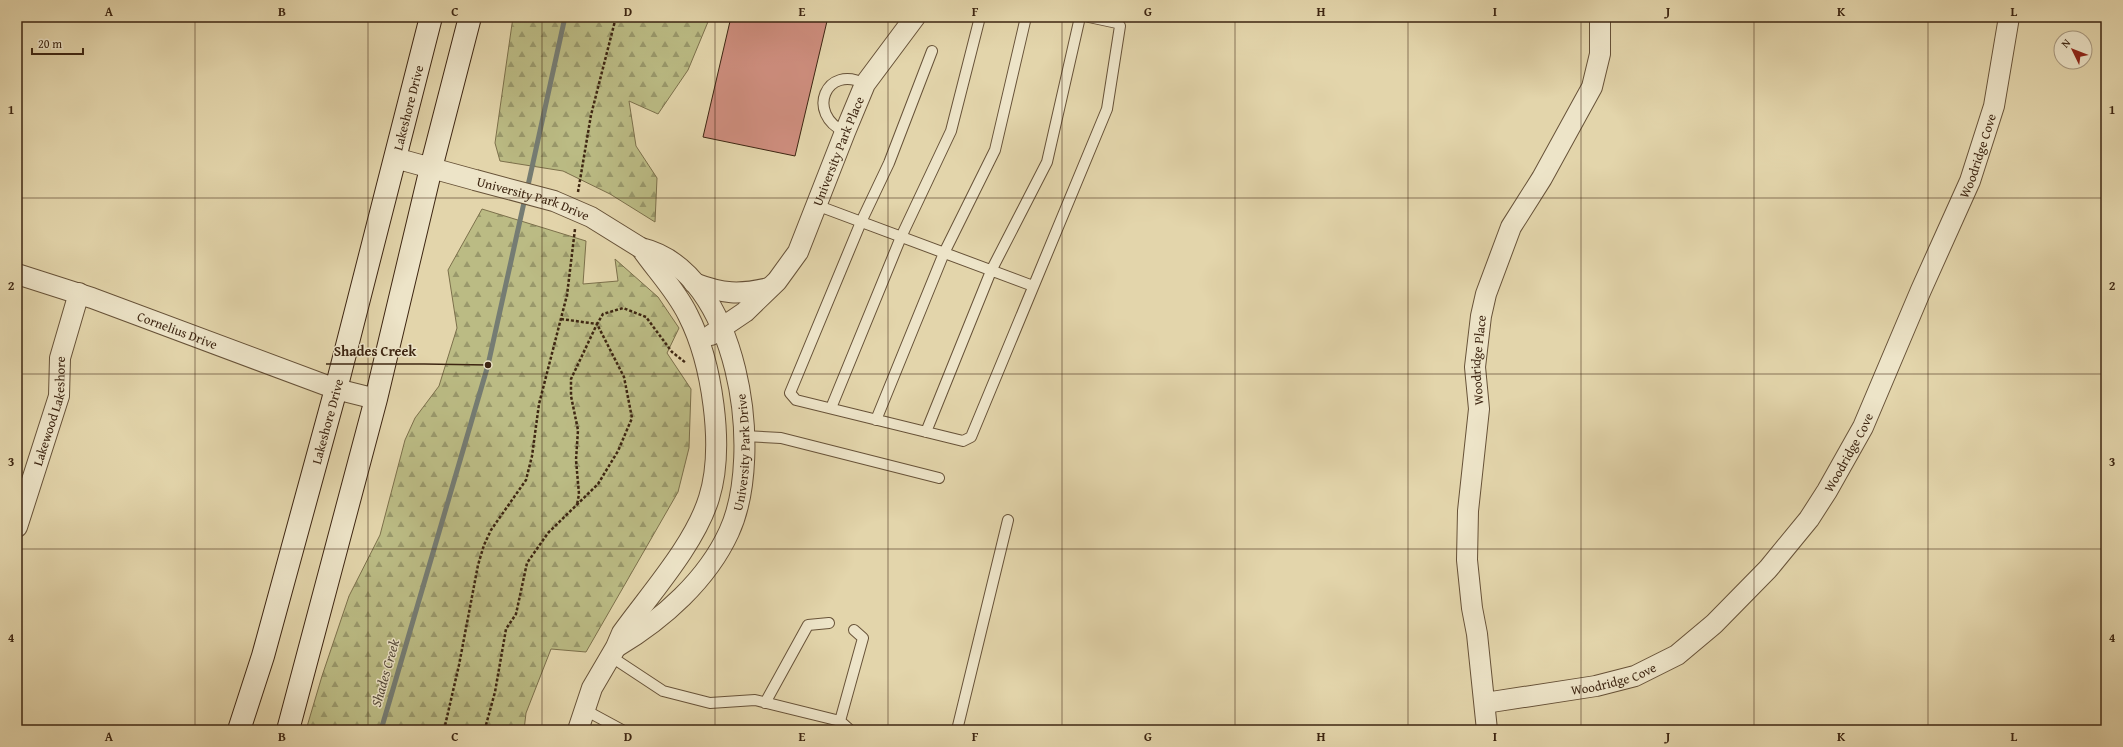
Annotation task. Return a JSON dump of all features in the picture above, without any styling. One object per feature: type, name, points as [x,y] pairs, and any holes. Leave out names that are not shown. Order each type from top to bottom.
[{"type":"main road","name":"Lakeshore Drive","points":[[239,730],[263,656],[336,389],[431,17]]},
{"type":"main road","points":[[288,730],[376,399],[431,168],[470,17]]},
{"type":"street","name":"University Park Place","points":[[700,347],[745,312],[769,288],[798,252],[865,84],[915,17]]},
{"type":"street","name":"Woodridge Place","points":[[1487,730],[1467,560],[1468,511],[1479,409],[1475,367],[1481,316],[1486,294],[1511,227],[1542,178],[1592,87],[1600,54],[1600,17]]},
{"type":"street","name":"Woodridge Cove","points":[[1485,703],[1596,686],[1635,676],[1677,655],[1714,624],[1768,569],[1809,519],[1828,491],[1863,427],[1921,290],[1970,181],[1994,106],[2009,17]]},
{"type":"street","name":"University Park Drive","points":[[395,158],[554,202],[591,216],[641,248],[688,314],[700,347],[714,410],[718,445],[709,498],[697,525],[669,569],[622,632],[613,652],[592,688],[578,730]]},
{"type":"street","name":"University Park Drive","points":[[613,652],[679,600],[708,567],[729,532],[743,477],[744,436],[741,401],[728,342],[713,309],[694,283],[657,251],[641,248]]},
{"type":"street","name":"Cornelius Drive","points":[[17,274],[79,293],[336,389],[376,399]]},
{"type":"street","points":[[694,283],[720,293],[735,294],[769,288]]},
{"type":"street","name":"Lakewood Lakeshore","points":[[17,527],[59,396],[60,358],[79,293]]},
{"type":"street","points":[[717,437],[744,436]]},
{"type":"street","points":[[669,569],[693,585]]},
{"type":"lane","points":[[831,408],[901,237],[951,131],[980,17]]},
{"type":"lane","points":[[876,420],[944,253],[995,150],[1026,17]]},
{"type":"lane","points":[[926,432],[991,271],[1047,162],[1080,17]]},
{"type":"lane","points":[[932,51],[889,163],[861,222],[790,393],[796,400],[963,441],[971,437],[1107,109],[1120,26],[1089,17]]},
{"type":"lane","points":[[845,132],[835,127],[825,115],[823,106],[826,91],[836,81],[843,78],[855,79],[865,84]]},
{"type":"lane","points":[[816,205],[1033,286]]},
{"type":"lane","points":[[744,436],[781,438],[939,478]]},
{"type":"lane","points":[[957,730],[1008,520]]},
{"type":"lane","points":[[765,703],[808,624],[828,623]]},
{"type":"lane","points":[[840,721],[863,638],[854,630]]},
{"type":"lane","points":[[613,652],[662,690],[710,703],[755,700],[840,721],[850,730]]},
{"type":"lane","points":[[585,710],[622,730]]},
{"type":"path","points":[[578,198],[581,168],[591,115],[616,17]]},
{"type":"path","points":[[444,730],[459,665],[478,565],[491,530],[526,480],[532,456],[539,404],[567,295],[575,227]]},
{"type":"path","points":[[577,506],[579,494],[576,460],[578,430],[571,396],[571,379],[603,314],[623,308],[646,317],[672,352],[685,363],[692,362],[700,347]]},
{"type":"path","points":[[561,319],[597,324]]},
{"type":"path","points":[[487,730],[486,725],[495,692],[506,629],[516,614],[528,563],[548,533],[598,484],[618,451],[632,418],[624,377],[597,324]]},
{"type":"green space","points":[[513,17],[710,17],[688,70],[658,114],[629,101],[636,146],[657,178],[655,222],[610,194],[563,171],[500,161],[495,143]]},
{"type":"green space","points":[[482,209],[586,241],[583,284],[618,281],[615,259],[658,297],[679,328],[667,353],[691,389],[689,448],[678,492],[586,652],[551,649],[526,713],[524,730],[306,730],[322,676],[349,596],[380,535],[405,440],[415,418],[439,386],[457,328],[448,270]]},
{"type":"building","points":[[731,17],[828,17],[795,156],[703,137]]},
{"type":"waterway","name":"Shades Creek","points":[[527,190],[565,17]]},
{"type":"waterway","name":"Shades Creek","points":[[381,730],[488,365],[525,198]]},
{"type":"place","name":"Shades Creek","points":[[488,365]]}]
